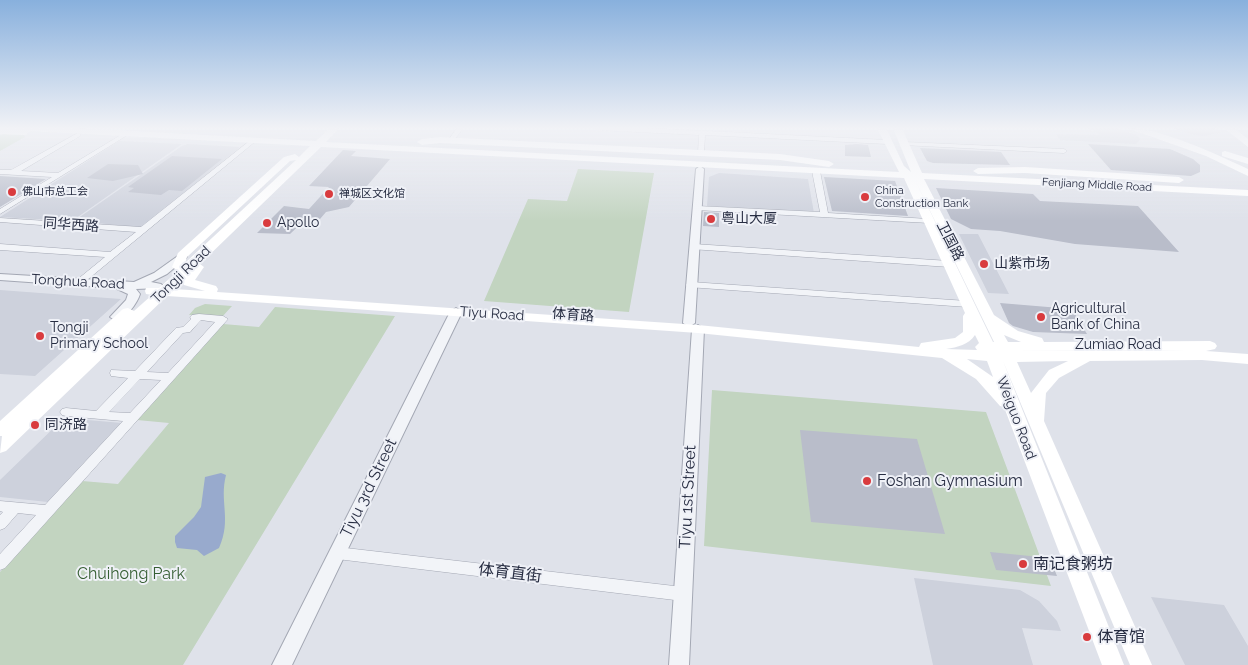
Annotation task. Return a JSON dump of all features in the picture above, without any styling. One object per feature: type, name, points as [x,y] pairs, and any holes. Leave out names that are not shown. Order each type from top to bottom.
[{"type":"main road","name":"Tongji Road","points":[[0,430],[160,289],[183,263],[293,159]]},
{"type":"main road","name":"Tongji Road","points":[[183,263],[290,171],[301,159]]},
{"type":"main road","points":[[529,159],[763,172],[791,170]]},
{"type":"main road","name":"Fenjiang Middle Road","points":[[621,159],[791,170],[962,171],[1202,184]]},
{"type":"main road","name":"Fenjiang Middle Road","points":[[718,159],[832,164],[1128,189],[1248,193]]},
{"type":"main road","points":[[795,159],[832,164]]},
{"type":"main road","points":[[900,159],[910,172]]},
{"type":"main road","points":[[907,159],[910,172],[929,221],[949,264],[1036,422],[1141,665]]},
{"type":"main road","points":[[1221,159],[1248,170]]},
{"type":"main road","points":[[218,293],[188,282],[190,276],[290,177],[290,171]]},
{"type":"main road","name":"卫国路","points":[[910,172],[973,305]]},
{"type":"main road","points":[[1202,184],[1248,183]]},
{"type":"main road","points":[[183,263],[208,258]]},
{"type":"main road","name":"Tongji Road","points":[[0,447],[142,316],[160,289]]},
{"type":"main road","name":"Tiyu Road","points":[[160,289],[456,312],[693,326],[921,350]]},
{"type":"main road","points":[[0,458],[142,316],[171,299],[218,293]]},
{"type":"main road","name":"体育路","points":[[218,293],[693,326]]},
{"type":"main road","points":[[973,305],[1013,335],[1033,340],[1073,345]]},
{"type":"main road","points":[[921,350],[956,342],[971,334],[973,305]]},
{"type":"main road","name":"Zumiao Road","points":[[998,352],[1073,345],[1175,345],[1248,350]]},
{"type":"main road","points":[[921,350],[998,352]]},
{"type":"main road","points":[[921,350],[963,362],[982,374],[1001,396],[1017,420]]},
{"type":"main road","name":"Zumiao Road","points":[[998,352],[1095,356],[1202,355],[1248,359]]},
{"type":"main road","name":"Weiguo Road","points":[[998,352],[1017,420],[1113,665]]},
{"type":"main road","points":[[1036,422],[1040,392],[1054,374],[1078,361],[1095,356]]},
{"type":"street","points":[[12,172],[35,159]]},
{"type":"street","points":[[0,212],[86,159]]},
{"type":"street","points":[[78,283],[230,159]]},
{"type":"street","name":"Tiyu 1st Street","points":[[679,665],[693,326],[692,285],[700,169]]},
{"type":"street","points":[[816,171],[824,215]]},
{"type":"street","points":[[0,172],[60,176]]},
{"type":"street","points":[[697,208],[929,221]]},
{"type":"street","name":"同华西路","points":[[0,220],[142,230]]},
{"type":"street","points":[[0,247],[112,255]]},
{"type":"street","points":[[694,247],[949,264]]},
{"type":"street","points":[[96,284],[136,283],[153,279],[183,263]]},
{"type":"street","name":"Tonghua Road","points":[[0,277],[96,284]]},
{"type":"street","name":"Tiyu Road","points":[[96,284],[160,289]]},
{"type":"street","points":[[692,285],[973,305]]},
{"type":"street","points":[[116,317],[132,301],[133,287]]},
{"type":"street","name":"Tiyu 3rd Street","points":[[282,665],[456,312]]},
{"type":"street","points":[[0,564],[223,319],[197,317],[186,330],[180,330],[100,415]]},
{"type":"street","points":[[115,373],[170,377]]},
{"type":"street","points":[[66,412],[133,418]]},
{"type":"street","points":[[0,506],[48,511]]},
{"type":"street","points":[[0,524],[16,508]]},
{"type":"street","name":"体育直街","points":[[337,553],[683,594]]},
{"type":"shaded area","points":[[91,159],[161,159],[72,221],[0,217]]},
{"type":"shaded area","points":[[163,159],[225,159],[143,226],[74,221]]},
{"type":"shaded area","points":[[719,173],[808,179],[814,213],[707,206],[709,177]]},
{"type":"shaded area","name":"山紫市场","points":[[959,234],[978,234],[1009,294],[988,293]]},
{"type":"shaded area","name":"Tongji Primary School","points":[[0,290],[121,299],[35,376],[0,374]]},
{"type":"shaded area","points":[[64,418],[122,423],[48,502],[0,497],[0,480]]},
{"type":"shaded area","points":[[914,578],[1020,590],[1039,601],[1057,621],[1061,631],[1022,628],[1033,665],[933,665]]},
{"type":"shaded area","points":[[1151,597],[1224,605],[1248,646],[1248,665],[1185,665]]},
{"type":"green space","points":[[578,169],[654,173],[629,312],[484,301],[528,199],[567,201]]},
{"type":"green space","points":[[205,304],[232,306],[222,317],[189,315],[195,308]]},
{"type":"green space","name":"Chuihong Park","points":[[275,307],[395,316],[183,665],[0,665],[0,572],[82,481],[118,484],[169,423],[137,420],[223,324],[259,327]]},
{"type":"green space","points":[[712,390],[986,412],[1051,586],[704,546]]},
{"type":"water","points":[[221,473],[226,475],[224,485],[225,528],[219,548],[204,556],[197,550],[177,548],[175,536],[201,507],[205,477]]},
{"type":"building","points":[[168,159],[222,159],[182,191],[169,190],[161,195],[128,192],[134,188],[128,187]]},
{"type":"building","points":[[334,159],[390,159],[349,207],[326,212],[320,219],[308,217],[290,234],[257,233],[284,206],[309,209],[329,187],[309,186]]},
{"type":"building","points":[[926,159],[1006,159],[1010,165],[933,163]]},
{"type":"building","points":[[1101,159],[1193,159],[1200,165],[1200,172],[1191,176],[1111,170]]},
{"type":"building","points":[[108,164],[138,165],[143,174],[113,181],[87,178]]},
{"type":"building","name":"佛山市总工会","points":[[0,176],[46,179],[0,207]]},
{"type":"building","name":"China Construction Bank","points":[[824,177],[895,181],[908,216],[832,211]]},
{"type":"building","points":[[936,188],[1033,194],[1040,201],[1138,206],[1179,252],[1075,244],[1000,231],[971,229],[951,219]]},
{"type":"building","name":"粤山大厦","points":[[704,212],[719,213],[719,227],[703,226]]},
{"type":"building","name":"Agricultural Bank of China","points":[[1000,303],[1072,309],[1087,334],[1033,332],[1013,326],[1009,323]]},
{"type":"building","name":"Foshan Gymnasium","points":[[800,430],[917,439],[945,534],[811,522]]},
{"type":"building","name":"南记食粥坊","points":[[990,552],[1050,558],[1057,576],[996,570]]},
{"type":"place","name":"佛山市总工会","points":[[12,192]]},
{"type":"place","name":"禅城区文化馆","points":[[329,194]]},
{"type":"place","name":"China Construction Bank","points":[[865,197]]},
{"type":"place","name":"粤山大厦","points":[[711,219]]},
{"type":"place","name":"Apollo","points":[[267,223]]},
{"type":"place","name":"山紫市场","points":[[984,264]]},
{"type":"place","name":"Agricultural Bank of China","points":[[1041,317]]},
{"type":"place","name":"Tongji Primary School","points":[[40,336]]},
{"type":"place","name":"同济路","points":[[35,425]]},
{"type":"place","name":"Foshan Gymnasium","points":[[867,481]]},
{"type":"place","name":"南记食粥坊","points":[[1023,564]]},
{"type":"place","name":"体育馆","points":[[1087,637]]}]
